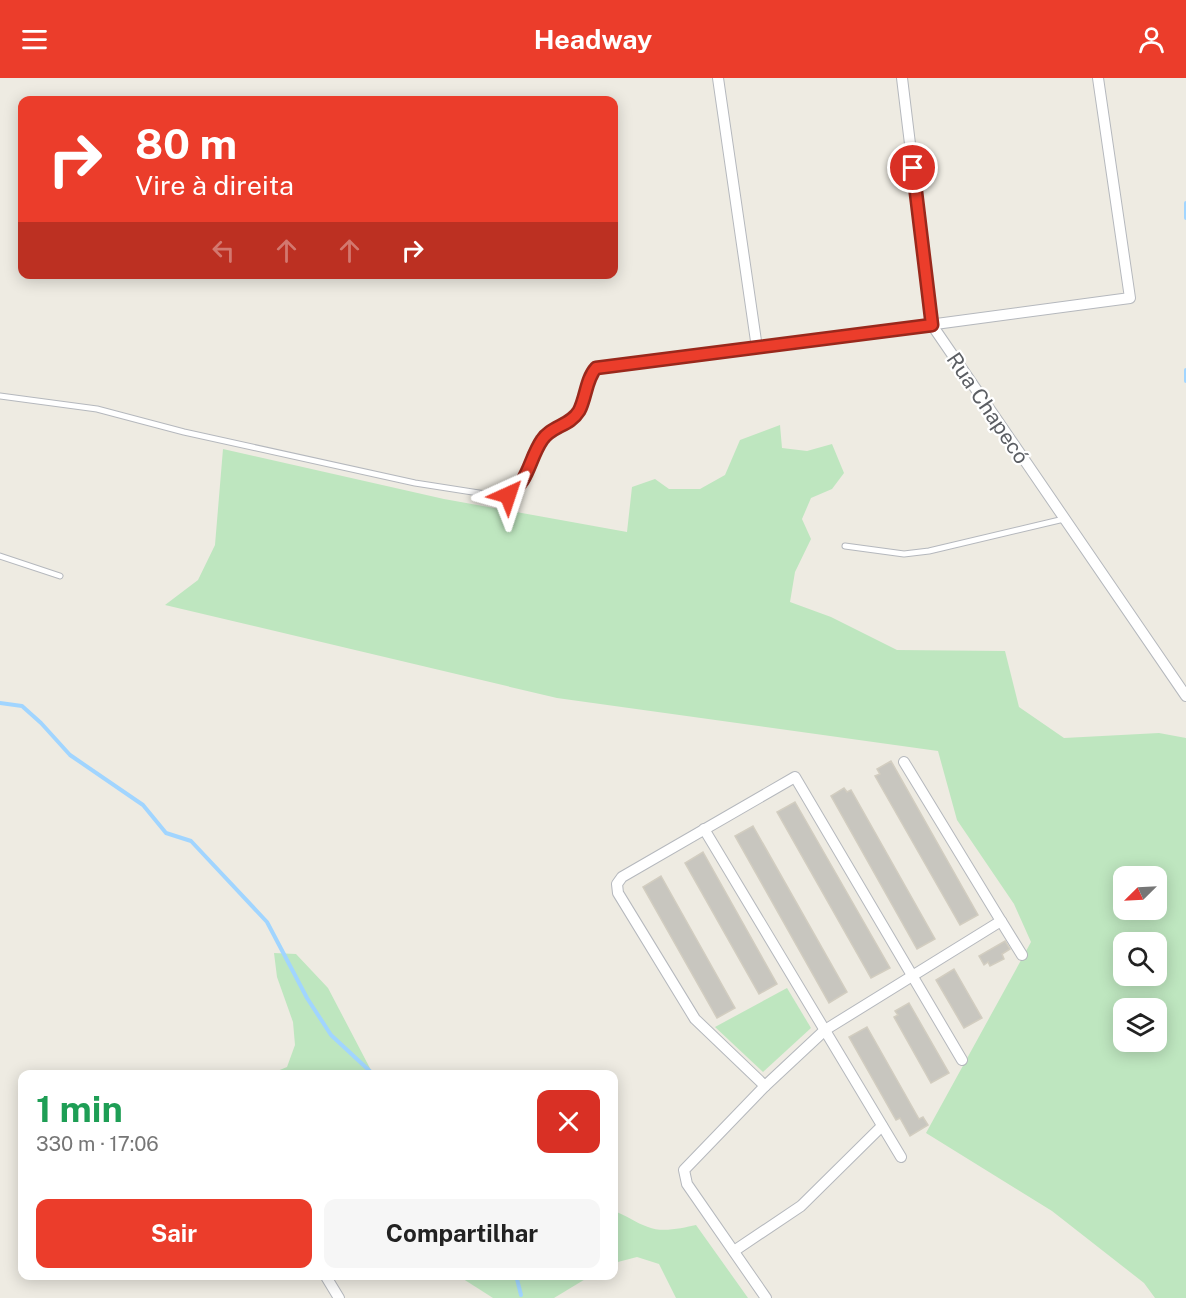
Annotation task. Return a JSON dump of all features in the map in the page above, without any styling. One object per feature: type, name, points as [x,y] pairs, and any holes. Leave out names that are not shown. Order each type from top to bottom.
[{"type":"street","points":[[718,78],[757,348],[1130,298],[1098,78]]},
{"type":"street","name":"Rua Chapecó","points":[[902,78],[932,325],[1186,696]]},
{"type":"street","points":[[904,762],[1022,955]]},
{"type":"street","points":[[765,1086],[695,1018],[618,893],[617,884],[621,877],[795,777],[962,1060]]},
{"type":"street","points":[[704,829],[901,1157]]},
{"type":"street","points":[[766,1298],[687,1184],[684,1170],[765,1086],[825,1030],[1001,921]]},
{"type":"street","points":[[734,1251],[801,1206],[882,1125]]},
{"type":"street","points":[[328,1280],[339,1298]]},
{"type":"lane","points":[[0,396],[97,409],[269,452],[414,483],[498,496],[518,488],[542,440],[554,429],[574,418],[596,368],[757,348]]},
{"type":"lane","points":[[845,546],[904,554],[929,551],[1064,519]]},
{"type":"lane","points":[[0,556],[60,576]]},
{"type":"green space","points":[[780,425],[782,448],[807,451],[832,444],[844,473],[832,489],[811,498],[802,519],[811,539],[795,572],[790,602],[831,617],[897,650],[1005,651],[1019,707],[1064,738],[1159,733],[1186,738],[1186,1298],[1155,1298],[1144,1283],[1052,1211],[926,1133],[1031,942],[1014,904],[957,820],[938,751],[557,698],[165,605],[198,580],[215,545],[223,449],[444,499],[627,532],[632,487],[655,479],[669,489],[700,489],[725,475],[740,440]]},
{"type":"green space","points":[[274,953],[296,954],[328,988],[371,1070],[280,1070],[287,1067],[295,1045],[293,1022],[277,977]]},
{"type":"green space","points":[[787,988],[811,1028],[763,1072],[715,1027]]},
{"type":"green space","points":[[618,1213],[659,1230],[696,1225],[748,1298],[676,1298],[659,1264],[637,1257],[618,1262]]},
{"type":"green space","points":[[465,1280],[584,1280],[554,1298],[493,1298]]},
{"type":"building","points":[[891,761],[978,915],[960,925],[875,776],[880,774],[877,769]]},
{"type":"building","points":[[844,788],[847,792],[851,790],[935,939],[917,949],[831,796]]},
{"type":"building","points":[[795,802],[890,968],[871,978],[777,812]]},
{"type":"building","points":[[753,826],[847,992],[829,1003],[735,836]]},
{"type":"building","points":[[703,852],[777,984],[759,994],[685,863]]},
{"type":"building","points":[[661,876],[735,1008],[717,1018],[643,887]]},
{"type":"building","points":[[1005,941],[1010,949],[1002,954],[1004,959],[990,966],[988,962],[984,965],[979,956]]},
{"type":"building","points":[[954,969],[982,1018],[964,1028],[936,980]]},
{"type":"building","points":[[909,1003],[949,1073],[931,1083],[894,1017],[898,1015],[895,1011]]},
{"type":"building","points":[[867,1027],[919,1119],[923,1117],[928,1125],[910,1136],[900,1118],[896,1120],[849,1037]]},
{"type":"waterway","points":[[1186,203],[1186,218]]},
{"type":"waterway","points":[[1186,370],[1186,381]]},
{"type":"waterway","points":[[0,703],[22,706],[70,755],[143,805],[166,833],[191,841],[267,922],[307,998],[331,1035],[369,1070]]},
{"type":"waterway","points":[[517,1280],[521,1295]]},
{"type":"route","points":[[508,495],[522,484],[547,434],[574,418],[579,411],[596,368],[932,325],[913,168]]}]
